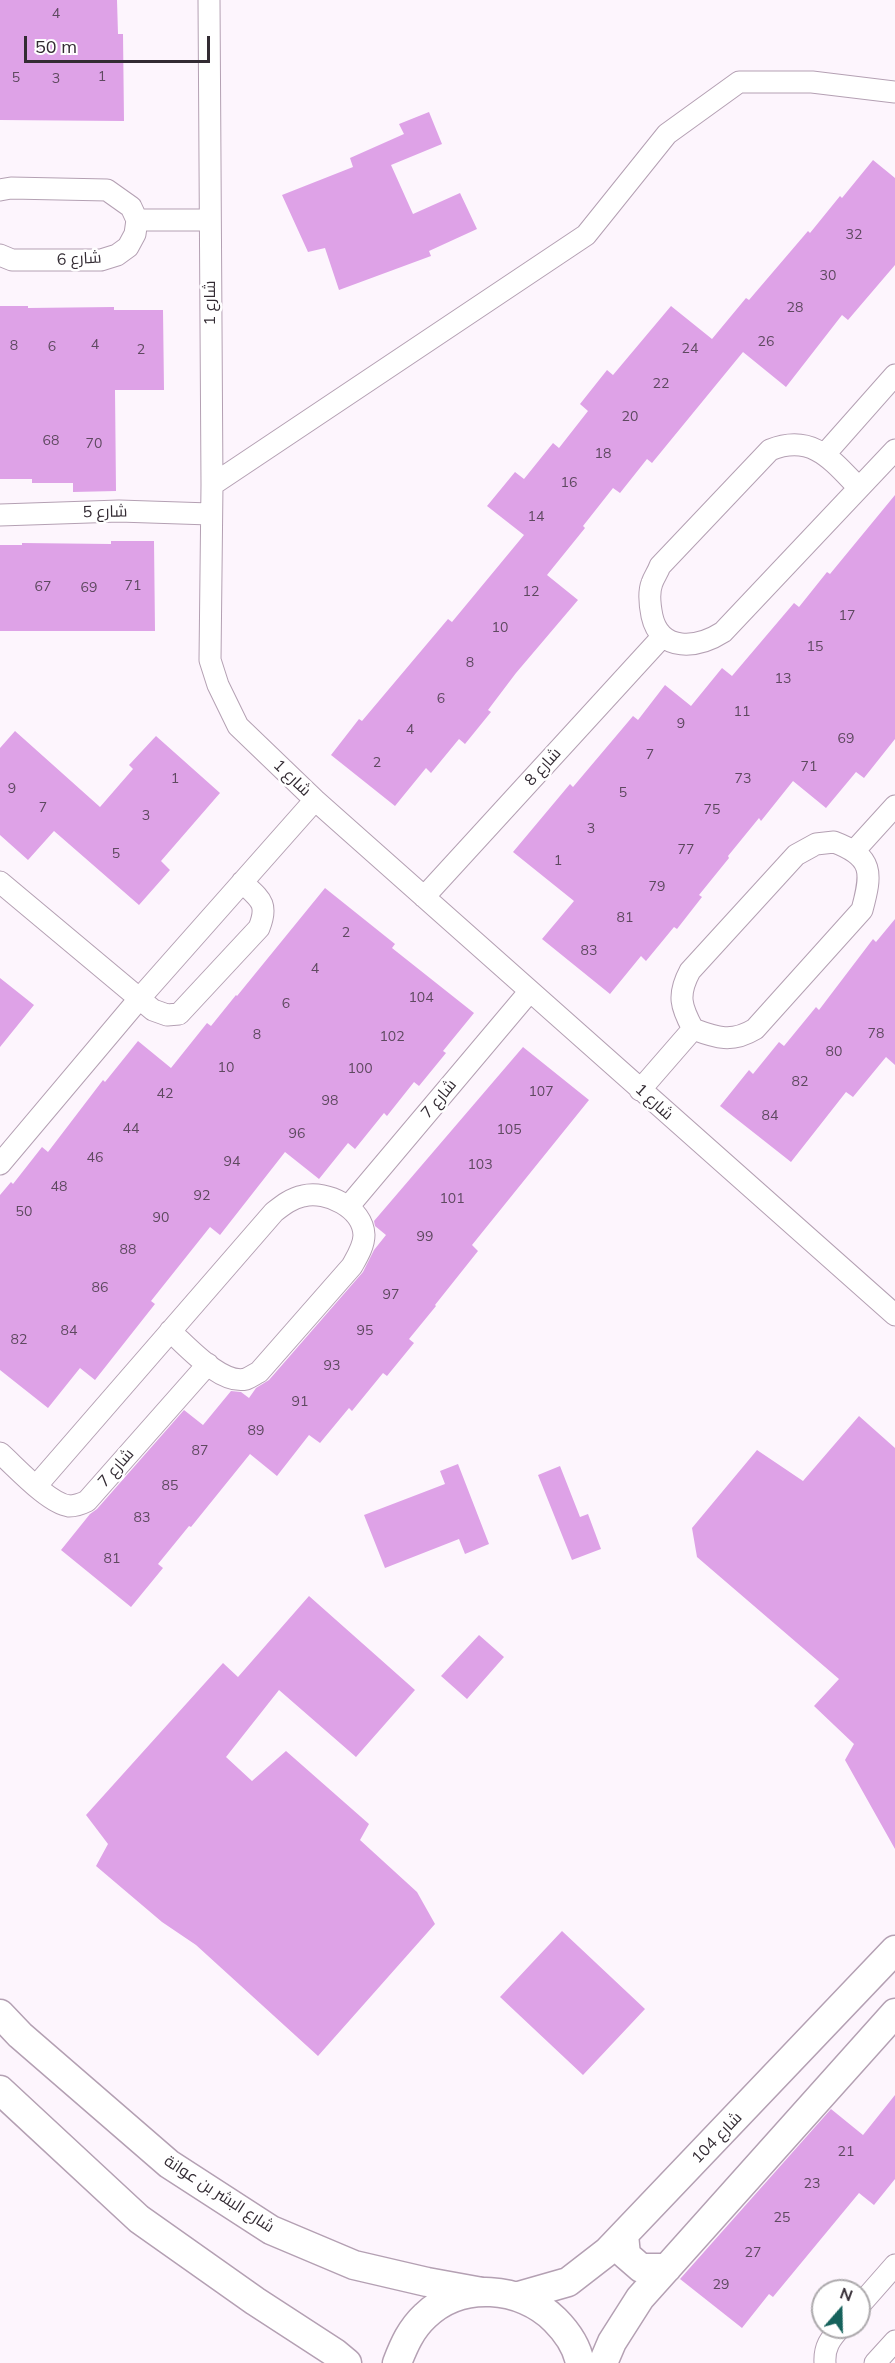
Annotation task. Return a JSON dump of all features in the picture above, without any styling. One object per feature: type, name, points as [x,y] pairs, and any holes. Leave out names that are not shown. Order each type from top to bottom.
[{"type":"main road","name":"شارع 104","points":[[519,2296],[568,2282],[608,2251],[895,1950]]},
{"type":"main road","points":[[603,2363],[612,2342],[640,2298],[895,2013]]},
{"type":"main road","name":"شارع البشر بن عوانة","points":[[0,2014],[20,2035],[169,2164],[271,2230],[354,2265],[482,2292]]},
{"type":"main road","points":[[0,2090],[139,2219],[347,2363]]},
{"type":"main road","points":[[624,2235],[626,2255],[641,2268],[667,2268]]},
{"type":"main road","points":[[397,2363],[407,2338],[426,2315],[452,2298],[482,2292],[501,2292],[519,2296],[545,2309],[565,2331],[580,2363]]},
{"type":"street","name":"شارع 1","points":[[209,0],[212,485],[210,660],[218,685],[238,726],[315,800],[895,1315]]},
{"type":"street","points":[[212,485],[586,235],[667,134],[739,82],[812,82],[895,92]]},
{"type":"street","points":[[0,190],[23,188],[107,190],[131,207],[138,220],[209,220]]},
{"type":"street","name":"شارع 6","points":[[0,255],[12,260],[101,260],[117,255],[128,247],[135,234],[138,220]]},
{"type":"street","points":[[825,454],[895,375]]},
{"type":"street","points":[[859,488],[825,454],[803,444],[784,444],[770,450],[660,566],[651,584],[650,605],[653,623],[662,637],[678,644],[692,645],[708,641],[723,632],[895,450]]},
{"type":"street","name":"شارع 5","points":[[0,515],[119,512],[210,514]]},
{"type":"street","name":"شارع 8","points":[[424,897],[662,637]]},
{"type":"street","points":[[0,1164],[139,999],[315,800]]},
{"type":"street","points":[[855,850],[895,806]]},
{"type":"street","points":[[834,842],[855,850],[868,869],[869,886],[862,910],[832,944],[755,1029],[740,1038],[725,1038],[693,1029],[683,1011],[681,996],[690,971],[796,855],[816,844],[834,842]]},
{"type":"street","points":[[0,882],[139,999],[153,1010],[167,1015],[179,1014],[260,928],[264,914],[262,901],[242,882]]},
{"type":"street","name":"شارع 7","points":[[348,1208],[530,991]]},
{"type":"street","points":[[640,1090],[693,1029]]},
{"type":"street","points":[[37,1485],[170,1331],[274,1212],[286,1203],[303,1196],[320,1195],[332,1197],[348,1208],[360,1221],[364,1236],[359,1254],[352,1266],[260,1372],[245,1379],[232,1379],[220,1374],[170,1331]]},
{"type":"street","name":"شارع 7","points":[[0,1453],[54,1500],[67,1506],[76,1506],[87,1501],[208,1364]]},
{"type":"street","points":[[871,2292],[895,2265]]},
{"type":"street","points":[[825,2363],[824,2352],[830,2339]]},
{"type":"street","points":[[875,2363],[895,2341]]},
{"type":"building","points":[[0,0],[117,0],[118,34],[123,34],[124,121],[0,120]]},
{"type":"building","points":[[429,112],[442,144],[391,165],[413,214],[460,193],[477,229],[429,251],[431,256],[339,290],[325,248],[308,252],[282,195],[353,167],[350,158],[404,134],[399,124]]},
{"type":"building","points":[[873,160],[895,178],[895,265],[848,320],[842,315],[786,387],[743,352],[652,463],[647,459],[620,493],[613,488],[583,526],[585,528],[547,575],[578,600],[516,673],[488,710],[491,712],[465,744],[459,739],[431,773],[426,768],[395,806],[331,755],[359,719],[362,721],[448,619],[452,622],[524,535],[487,506],[515,472],[524,479],[553,443],[559,448],[588,411],[580,404],[607,370],[613,375],[671,306],[712,339],[746,298],[749,300],[808,231],[810,233],[840,196],[842,198]]},
{"type":"building","points":[[0,306],[163,310],[164,390],[115,390],[116,491],[73,492],[73,483],[32,483],[32,479],[0,479]]},
{"type":"building","points":[[895,495],[895,739],[864,778],[856,772],[826,808],[793,781],[761,821],[759,818],[728,856],[729,858],[699,895],[702,897],[677,929],[674,927],[646,961],[641,956],[610,994],[542,939],[574,901],[513,852],[570,784],[573,787],[633,716],[638,720],[665,685],[691,706],[722,668],[732,676],[794,603],[799,607],[827,572],[830,574]]},
{"type":"building","points":[[111,541],[154,541],[155,631],[0,631],[0,545],[22,545],[22,543],[111,544]]},
{"type":"building","points":[[15,731],[100,807],[133,769],[129,765],[156,736],[220,793],[161,861],[170,870],[139,905],[54,831],[28,860],[0,835],[0,748]]},
{"type":"building","points":[[325,888],[395,944],[392,948],[474,1013],[443,1051],[446,1053],[419,1086],[414,1082],[387,1116],[384,1113],[355,1149],[348,1143],[319,1179],[285,1152],[220,1235],[210,1227],[151,1301],[155,1304],[95,1380],[80,1368],[48,1408],[0,1370],[0,1195],[11,1182],[13,1184],[42,1147],[48,1152],[103,1080],[105,1082],[138,1041],[171,1068],[207,1023],[211,1026],[237,996]]},
{"type":"building","points":[[895,919],[895,1065],[886,1057],[853,1097],[846,1092],[791,1162],[720,1106],[749,1070],[753,1074],[779,1042],[784,1046],[816,1007],[819,1010],[873,939],[876,942]]},
{"type":"building","points":[[0,978],[34,1005],[0,1047]]},
{"type":"building","points":[[523,1047],[589,1100],[472,1245],[478,1251],[409,1339],[414,1343],[387,1376],[383,1373],[352,1411],[349,1408],[320,1443],[309,1435],[277,1476],[250,1454],[158,1564],[163,1568],[131,1607],[61,1550],[90,1514],[97,1509],[184,1410],[203,1425],[231,1391],[241,1392],[249,1398],[256,1388],[269,1380],[363,1272],[374,1250],[386,1235],[375,1226],[374,1221]]},
{"type":"building","points":[[859,1416],[895,1448],[895,1849],[845,1760],[854,1744],[814,1706],[839,1679],[697,1557],[692,1528],[757,1450],[803,1481]]},
{"type":"building","points":[[458,1464],[489,1544],[465,1554],[459,1539],[385,1568],[364,1515],[445,1484],[440,1471]]},
{"type":"building","points":[[560,1466],[580,1517],[588,1514],[601,1549],[572,1560],[538,1475]]},
{"type":"building","points":[[309,1596],[415,1690],[356,1757],[279,1690],[226,1757],[252,1781],[286,1751],[369,1824],[360,1840],[417,1892],[435,1924],[318,2056],[196,1945],[162,1922],[96,1866],[108,1844],[86,1815],[223,1663],[238,1677]]},
{"type":"building","points":[[479,1635],[504,1657],[467,1699],[441,1676]]},
{"type":"building","points":[[562,1931],[645,2009],[583,2075],[500,1997]]},
{"type":"building","points":[[895,2095],[895,2179],[874,2205],[859,2193],[773,2297],[769,2294],[742,2328],[680,2279],[831,2109],[863,2135]]}]
